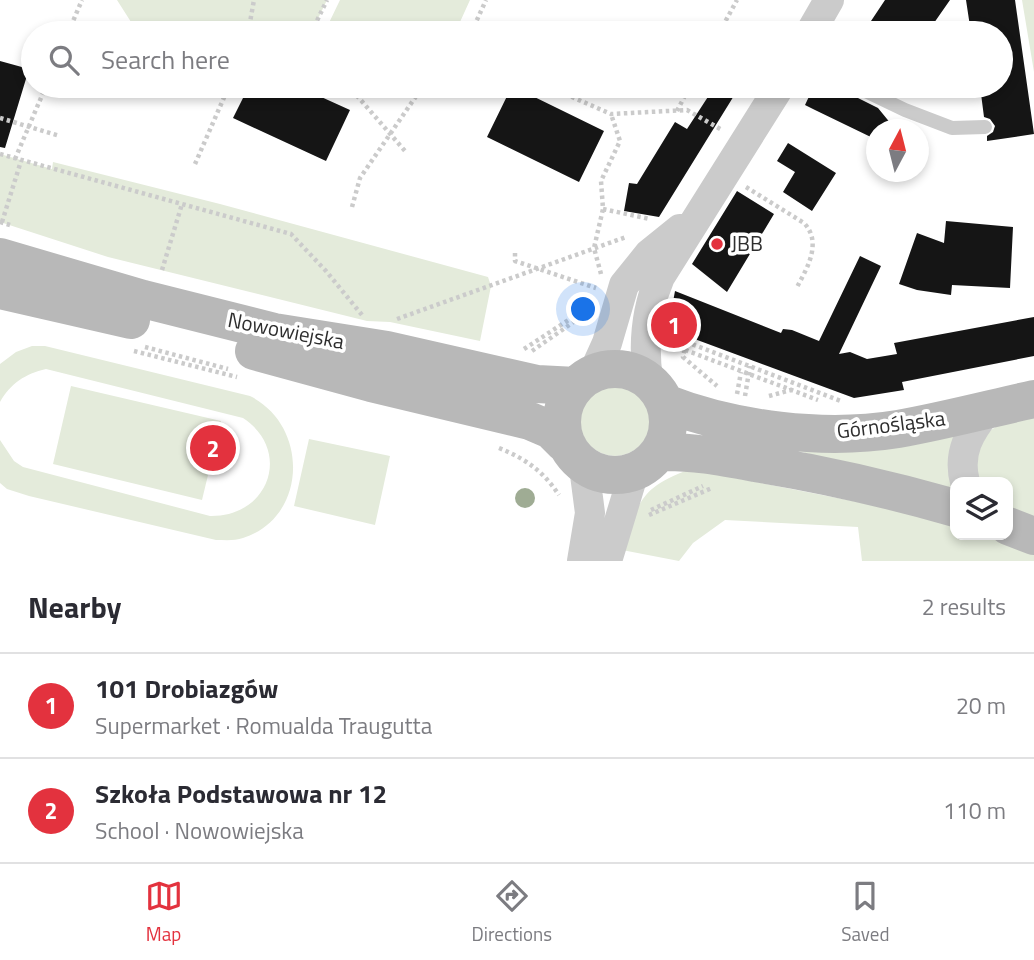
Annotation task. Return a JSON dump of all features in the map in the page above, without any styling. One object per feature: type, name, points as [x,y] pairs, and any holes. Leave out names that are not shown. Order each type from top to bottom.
[{"type":"street","points":[[817,21],[829,0]]},
{"type":"street","points":[[574,455],[609,475],[623,475],[646,462],[664,444],[668,413],[657,391],[644,346],[649,314],[660,277],[772,98]]},
{"type":"street","points":[[582,561],[590,513],[574,455],[561,427],[565,406],[607,343],[611,301],[649,254],[697,216]]},
{"type":"street","name":"Nowowiejska","points":[[6,232],[143,299],[274,332],[387,350],[537,384],[584,380]]},
{"type":"street","name":"Nowowiejska","points":[[0,290],[151,325],[371,383],[530,421],[551,430],[574,455]]},
{"type":"street","points":[[584,380],[617,369],[634,372],[657,391]]},
{"type":"street","name":"Górnośląska","points":[[657,391],[706,418],[809,433],[860,433],[896,429],[1034,399]]},
{"type":"street","points":[[964,477],[962,458],[966,442],[971,429],[988,410]]},
{"type":"street","points":[[646,462],[694,453],[834,476],[950,507]]},
{"type":"street","points":[[607,561],[646,462]]},
{"type":"street","points":[[1013,528],[1034,536]]},
{"type":"lane","points":[[880,98],[952,128],[985,127]]},
{"type":"path","points":[[73,21],[82,0]]},
{"type":"path","points":[[250,21],[254,0]]},
{"type":"path","points":[[317,21],[327,0]]},
{"type":"path","points":[[476,21],[486,0]]},
{"type":"path","points":[[726,21],[737,0]]},
{"type":"path","points":[[0,229],[6,232],[18,160],[41,98]]},
{"type":"path","points":[[195,164],[224,98]]},
{"type":"path","points":[[359,98],[405,151]]},
{"type":"path","points":[[352,207],[360,178],[415,98]]},
{"type":"path","points":[[574,98],[611,114],[687,110],[725,132]]},
{"type":"path","points":[[677,111],[684,98]]},
{"type":"path","points":[[594,248],[603,209],[601,181],[620,141],[611,114]]},
{"type":"path","points":[[0,118],[60,136]]},
{"type":"path","points":[[0,154],[291,234],[367,321],[354,318]]},
{"type":"path","points":[[724,174],[804,223],[810,230],[812,251],[808,267],[797,287]]},
{"type":"path","points":[[175,273],[161,270],[182,204]]},
{"type":"path","points":[[603,209],[650,219],[656,226]]},
{"type":"path","points":[[403,324],[390,322],[631,235]]},
{"type":"path","points":[[515,253],[515,261],[539,268],[611,301]]},
{"type":"path","points":[[517,348],[525,349],[592,306],[598,295],[611,301]]},
{"type":"path","points":[[522,357],[591,310],[611,301]]},
{"type":"path","points":[[825,403],[669,344],[649,314],[661,310],[669,336],[850,405]]},
{"type":"path","points":[[686,343],[683,357],[721,389]]},
{"type":"path","points":[[759,399],[803,386]]},
{"type":"path","points":[[731,397],[748,402]]},
{"type":"path","points":[[489,444],[530,462],[545,476],[562,500]]},
{"type":"path","points":[[644,525],[647,516],[719,484]]},
{"type":"green space","points":[[117,0],[327,0],[317,21],[130,21]]},
{"type":"green space","points":[[340,0],[470,0],[460,21],[330,21]]},
{"type":"green space","points":[[1022,0],[1034,0],[1034,72]]},
{"type":"green space","points":[[0,154],[52,169],[53,162],[220,204],[488,277],[491,286],[480,341],[390,322],[367,321],[108,257],[0,222]]},
{"type":"green space","points":[[32,346],[45,346],[250,396],[270,410],[283,428],[291,449],[293,471],[289,492],[280,512],[264,527],[243,538],[216,540],[7,489],[0,483],[0,440],[14,461],[23,467],[210,516],[231,513],[247,506],[260,494],[270,463],[267,447],[258,431],[243,418],[46,369],[19,380],[0,402],[0,364],[16,352]]},
{"type":"green space","points":[[71,386],[221,421],[202,500],[53,464]]},
{"type":"green space","points":[[615,386],[640,396],[650,421],[640,446],[615,456],[590,446],[580,421],[590,396]]},
{"type":"green space","points":[[1034,411],[1034,522],[1013,514],[1013,477],[972,477],[970,468],[988,432],[1000,424]]},
{"type":"green space","points":[[956,429],[954,477],[950,477],[950,492],[754,439]]},
{"type":"green space","points":[[309,439],[390,456],[375,525],[294,506]]},
{"type":"green space","points":[[690,469],[950,520],[950,540],[1006,540],[1034,552],[1034,561],[862,561],[858,527],[725,520],[693,543],[679,561],[622,550],[643,499],[650,490]]},
{"type":"building","points":[[885,0],[950,0],[935,21],[871,21]]},
{"type":"building","points":[[966,0],[1015,0],[1034,134],[987,141],[987,136],[993,132],[995,126],[990,119],[984,117],[982,98],[1013,98],[1013,21],[969,21]]},
{"type":"building","points":[[0,61],[21,67],[21,95],[5,148],[0,147]]},
{"type":"building","points":[[243,98],[324,98],[350,110],[326,161],[233,118]]},
{"type":"building","points":[[506,98],[537,98],[604,131],[579,182],[487,137]]},
{"type":"building","points":[[707,98],[733,98],[659,217],[624,211],[629,183],[637,184],[675,122],[687,129]]},
{"type":"building","points":[[808,98],[858,98],[878,108],[887,119],[866,119],[866,135],[805,105]]},
{"type":"building","points":[[788,143],[836,173],[812,211],[783,192],[795,172],[777,161]]},
{"type":"building","points":[[737,191],[774,214],[727,292],[692,264]]},
{"type":"building","points":[[946,221],[1013,227],[1010,288],[952,285],[951,295],[917,290],[899,284],[917,233],[944,243]]},
{"type":"building","points":[[860,256],[881,266],[839,354],[850,352],[867,359],[897,354],[894,343],[1034,317],[1034,356],[902,382],[904,390],[854,398],[673,331],[669,324],[675,291],[781,333],[783,329],[792,330],[819,341]]},
{"type":"place","name":"JBB","points":[[717,244]]},
{"type":"place","name":"101 Drobiazgów","points":[[674,325]]},
{"type":"place","name":"Szkoła Podstawowa nr 12","points":[[213,448]]}]
